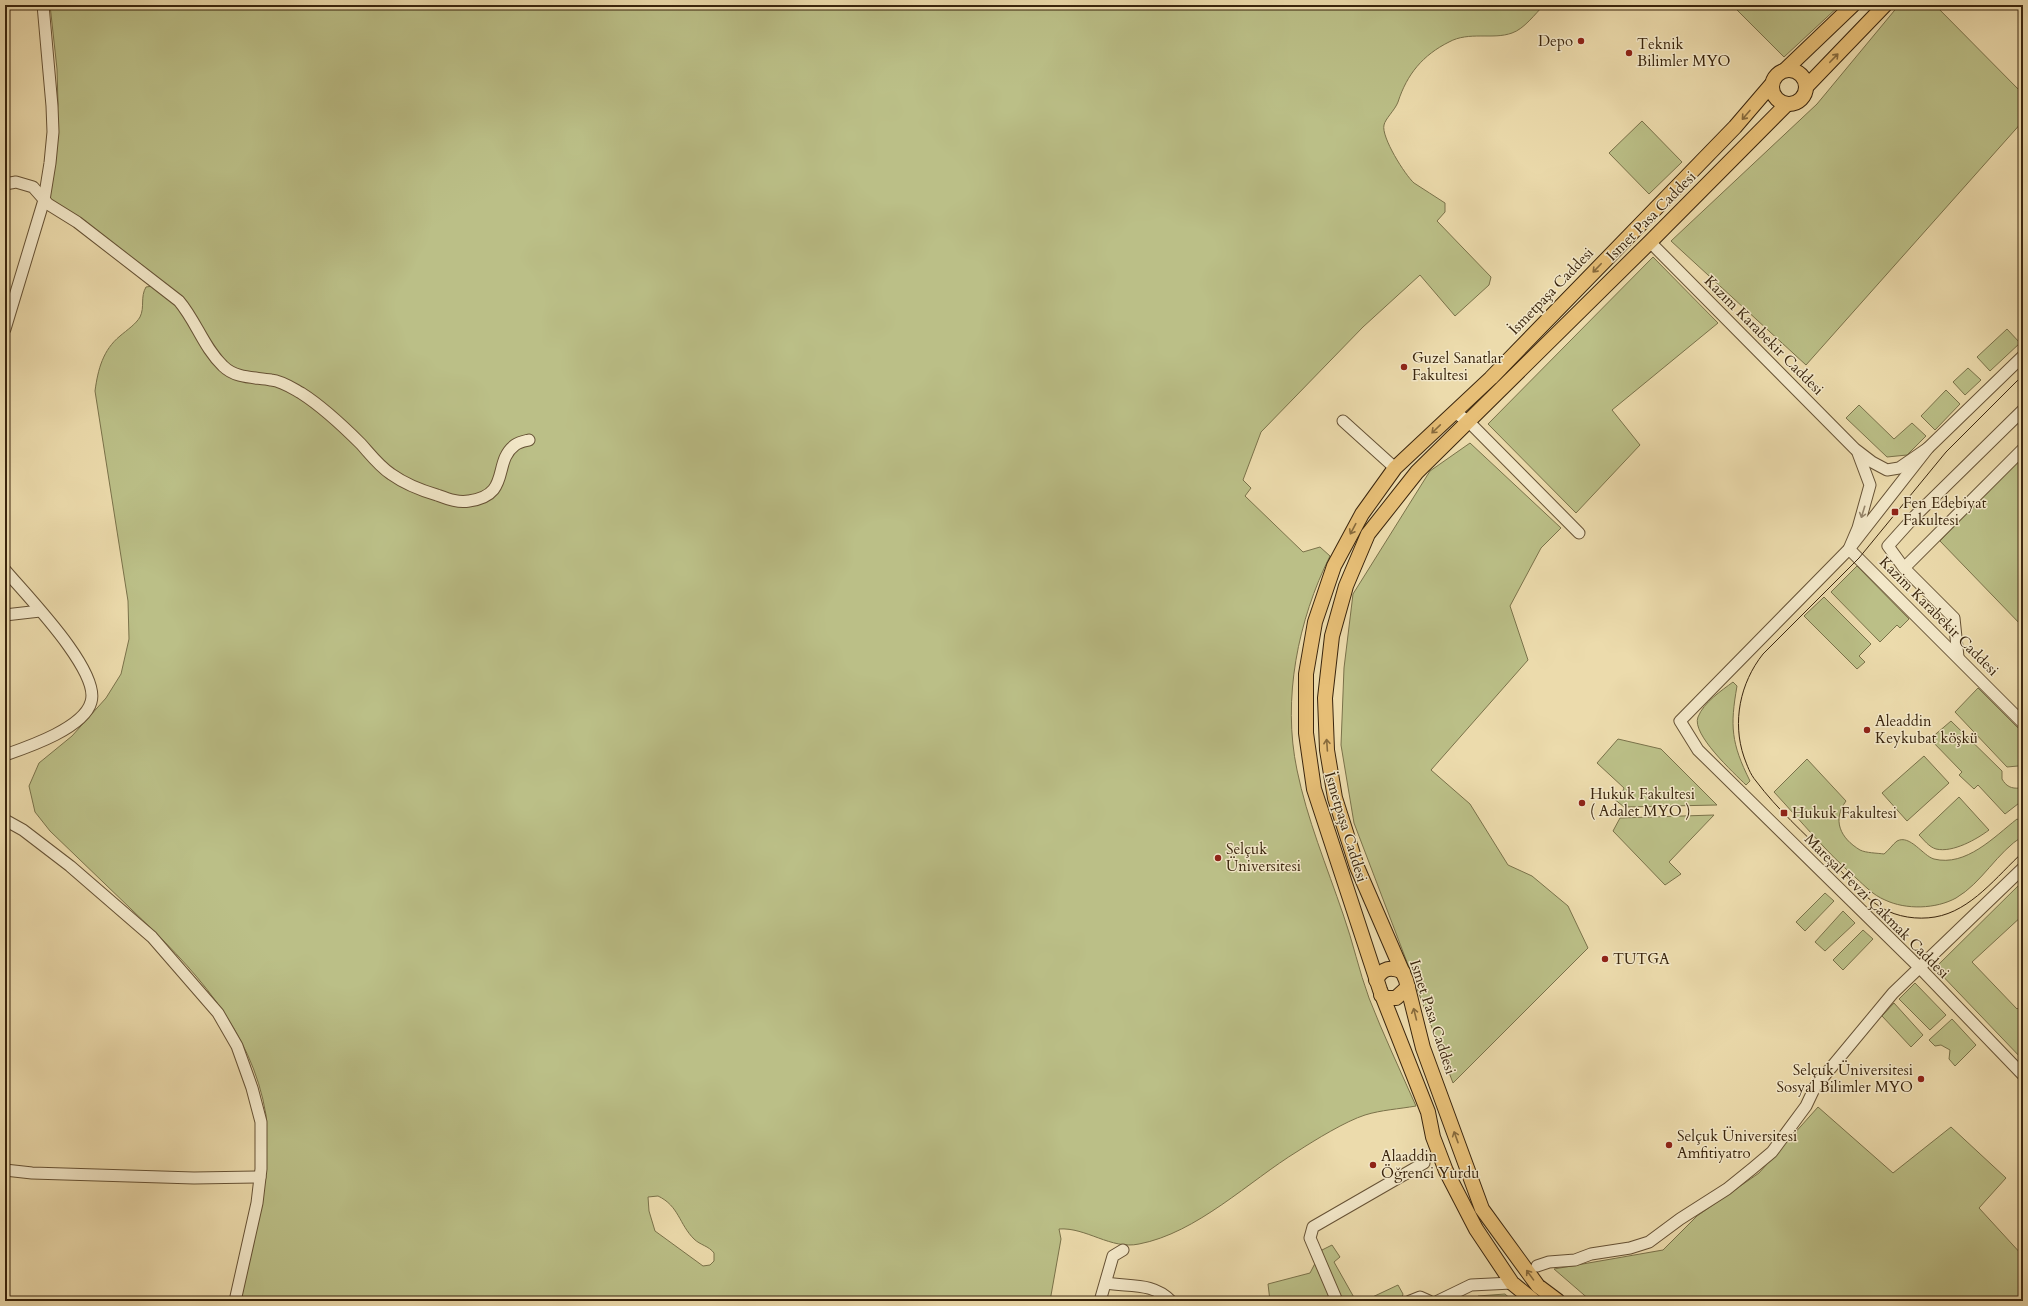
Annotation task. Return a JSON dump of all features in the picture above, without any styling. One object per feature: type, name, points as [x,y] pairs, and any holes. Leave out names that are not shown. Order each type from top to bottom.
[{"type":"main road","points":[[1853,5],[1785,70],[1777,74],[1771,85],[1774,96],[1781,103],[1793,104],[1803,98],[1807,86],[1885,5]]},
{"type":"main road","points":[[1785,70],[1797,71],[1802,75],[1807,86]]},
{"type":"main road","name":"İsmetpaşa Caddesi","points":[[1534,1301],[1512,1283],[1476,1229],[1446,1171],[1433,1136],[1428,1112],[1376,980],[1314,790],[1306,733],[1306,674],[1315,622],[1334,566],[1362,514],[1395,468],[1491,378],[1730,133],[1771,85]]},
{"type":"main road","name":"Ismet Pasa Caddesi","points":[[1558,1301],[1538,1286],[1482,1209],[1423,1048],[1403,972],[1357,867],[1335,798],[1327,750],[1325,698],[1332,636],[1346,586],[1368,534],[1417,472],[1650,242],[1787,104]]},
{"type":"main road","points":[[1376,980],[1382,971],[1386,969],[1403,972]]},
{"type":"main road","points":[[1382,995],[1386,998],[1396,998],[1408,987]]},
{"type":"street","points":[[5,329],[44,200],[52,126],[43,5]]},
{"type":"street","points":[[5,184],[16,182],[33,186],[44,200],[77,222],[103,244],[179,301],[188,311],[206,343],[224,367],[237,374],[286,384],[302,394],[345,429],[390,473],[418,490],[453,501],[468,502],[490,494],[497,485],[510,450],[517,444],[529,440]]},
{"type":"street","name":"Kazım Karabekir Caddesi","points":[[1650,242],[1856,449]]},
{"type":"street","points":[[1849,548],[1894,493],[1928,448],[2023,356]]},
{"type":"street","points":[[1958,657],[1954,618],[1904,568],[1888,546],[1915,516],[2023,410]]},
{"type":"street","points":[[1454,412],[1468,421],[1579,533]]},
{"type":"street","points":[[1343,421],[1395,468]]},
{"type":"street","points":[[1849,548],[1858,528],[1870,485],[1875,473],[1878,471],[1899,468],[1928,448]]},
{"type":"street","points":[[1856,449],[1872,462],[1895,475],[1897,479],[1897,489],[1891,496],[1881,498],[1873,493],[1862,459],[1856,449]]},
{"type":"street","points":[[1904,568],[2023,449]]},
{"type":"street","name":"Kazim Karabekir Caddesi","points":[[1849,548],[2023,723]]},
{"type":"street","name":"Mareşal Fevzi Çakmak Caddesi","points":[[1849,548],[1680,722],[1698,750],[1919,967],[2023,1075]]},
{"type":"street","points":[[5,570],[74,654],[87,675],[92,702],[86,713],[69,728],[5,755]]},
{"type":"street","points":[[5,615],[40,611]]},
{"type":"street","points":[[5,820],[23,830],[70,866],[147,932],[218,1013],[237,1046],[252,1088],[261,1122],[260,1177],[257,1203],[235,1301]]},
{"type":"street","points":[[1537,1266],[1549,1262],[1575,1260],[1591,1254],[1630,1248],[1649,1242],[1680,1219],[1727,1189],[1753,1168],[1772,1152],[1806,1106],[1815,1087],[1826,1072],[1893,993],[2023,868]]},
{"type":"street","points":[[1428,1112],[1447,1112]]},
{"type":"street","points":[[1337,1301],[1310,1238],[1313,1227],[1424,1163]]},
{"type":"street","points":[[5,1170],[32,1173],[194,1178],[260,1177]]},
{"type":"street","points":[[1100,1301],[1113,1256],[1123,1250]]},
{"type":"street","points":[[1106,1282],[1118,1285],[1132,1284],[1151,1288],[1164,1294],[1171,1301]]},
{"type":"street","points":[[1443,1300],[1471,1286],[1512,1283]]},
{"type":"street","points":[[1410,1301],[1420,1297],[1429,1301]]},
{"type":"green space","points":[[50,5],[1544,5],[1525,25],[1512,33],[1497,36],[1465,37],[1449,42],[1431,53],[1411,74],[1397,105],[1384,125],[1384,131],[1390,147],[1410,179],[1445,203],[1445,212],[1437,221],[1491,277],[1489,285],[1455,316],[1420,275],[1363,327],[1261,432],[1243,480],[1251,488],[1245,496],[1303,552],[1320,547],[1330,556],[1309,606],[1296,660],[1292,688],[1291,716],[1297,770],[1306,807],[1347,925],[1369,998],[1416,1106],[1371,1113],[1340,1126],[1279,1163],[1202,1218],[1160,1238],[1139,1244],[1129,1245],[1118,1244],[1079,1231],[1059,1229],[1061,1239],[1050,1301],[241,1301],[260,1201],[265,1160],[266,1128],[266,1115],[259,1084],[248,1055],[233,1027],[197,977],[154,931],[50,831],[35,812],[29,786],[39,763],[72,736],[106,698],[121,674],[129,639],[128,601],[95,391],[102,360],[105,354],[114,341],[138,320],[142,310],[144,291],[146,287],[153,286],[48,205],[58,104],[57,69]],"holes":[[[658,1196],[665,1200],[675,1210],[694,1239],[714,1253],[714,1261],[710,1265],[703,1266],[655,1231],[649,1211],[648,1197]]]},
{"type":"green space","points":[[1732,5],[1840,5],[1784,57]]},
{"type":"green space","points":[[1899,5],[1935,5],[2023,94],[2023,121],[1806,365],[1671,241],[1817,104]]},
{"type":"green space","points":[[1642,121],[1682,162],[1649,194],[1609,153]]},
{"type":"green space","points":[[1653,257],[1718,323],[1612,410],[1640,445],[1576,513],[1488,424]]},
{"type":"green space","points":[[2007,329],[2020,343],[1990,371],[1977,357]]},
{"type":"green space","points":[[1968,368],[1981,380],[1965,395],[1953,382]]},
{"type":"green space","points":[[1946,390],[1960,404],[1935,430],[1921,416]]},
{"type":"green space","points":[[1859,405],[1894,439],[1912,423],[1926,436],[1907,455],[1887,457],[1846,418]]},
{"type":"green space","points":[[1470,443],[1561,528],[1541,548],[1510,606],[1528,660],[1431,770],[1470,804],[1508,865],[1532,876],[1568,906],[1588,948],[1453,1083],[1354,823],[1341,745],[1344,668],[1353,594],[1430,471]]},
{"type":"green space","points":[[2022,455],[2023,456],[2023,627],[1940,541]]},
{"type":"green space","points":[[1857,566],[1909,619],[1900,628],[1897,625],[1880,642],[1831,592]]},
{"type":"green space","points":[[1824,597],[1871,644],[1859,656],[1865,662],[1857,669],[1804,616]]},
{"type":"green space","points":[[1733,682],[1737,686],[1733,712],[1734,734],[1739,756],[1750,781],[1746,785],[1707,743],[1698,724],[1698,717],[1704,706]]},
{"type":"green space","points":[[1978,688],[2023,733],[2023,771],[2018,766],[2007,767],[1955,712]]},
{"type":"green space","points":[[1951,721],[2002,771],[2002,779],[2005,784],[2011,787],[2020,788],[2023,791],[2023,800],[2005,814],[1978,785],[1974,789],[1959,775],[1962,772],[1930,739]]},
{"type":"green space","points":[[1618,739],[1661,749],[1717,805],[1624,807],[1613,798],[1622,793],[1624,788],[1597,763]]},
{"type":"green space","points":[[1924,756],[1949,783],[1907,821],[1882,793]]},
{"type":"green space","points":[[1807,759],[1846,801],[1839,815],[1840,828],[1847,840],[1862,851],[1884,854],[1897,841],[1907,840],[1934,859],[1957,859],[1979,849],[2017,819],[2023,822],[2023,836],[2005,850],[1974,884],[1956,898],[1948,902],[1921,907],[1911,907],[1893,903],[1873,893],[1845,868],[1774,792]]},
{"type":"green space","points":[[1959,797],[1989,830],[1971,841],[1957,847],[1943,850],[1931,847],[1919,835]]},
{"type":"green space","points":[[1714,815],[1669,862],[1681,874],[1665,885],[1613,831],[1620,818]]},
{"type":"green space","points":[[2023,881],[2023,915],[1972,962],[2017,1009],[2023,1004],[2023,1060],[1935,968]]},
{"type":"green space","points":[[1825,893],[1834,901],[1805,931],[1796,922]]},
{"type":"green space","points":[[1843,911],[1855,923],[1825,951],[1815,942]]},
{"type":"green space","points":[[1863,930],[1873,939],[1843,970],[1833,960]]},
{"type":"green space","points":[[1915,983],[1946,1015],[1930,1030],[1899,999]]},
{"type":"green space","points":[[1894,1003],[1923,1035],[1911,1047],[1882,1016]]},
{"type":"green space","points":[[1952,1019],[1976,1045],[1955,1066],[1949,1059],[1950,1050],[1941,1045],[1935,1046],[1929,1040]]},
{"type":"green space","points":[[1818,1107],[1893,1173],[1951,1127],[2006,1178],[1979,1208],[2023,1256],[2023,1301],[1591,1301],[1554,1269],[1663,1250],[1697,1216],[1759,1173]]},
{"type":"green space","points":[[1332,1245],[1340,1257],[1334,1262],[1356,1301],[1270,1301],[1268,1284],[1310,1273],[1322,1250]]},
{"type":"green space","points":[[1398,1285],[1403,1294],[1401,1301],[1364,1301]]},
{"type":"green space","points":[[1505,1294],[1513,1301],[1477,1301],[1478,1296]]},
{"type":"tram line","points":[[2023,375],[1946,452],[1859,558],[1763,654],[1755,665],[1744,690],[1740,703],[1739,717],[1740,744],[1744,757],[1750,772],[1764,791],[1861,891],[1882,908],[1894,914],[1907,917],[1935,917],[1960,908],[1983,891],[2023,852]]},
{"type":"place","name":"Depo","points":[[1581,41]]},
{"type":"place","name":"Teknik Bilimler MYO","points":[[1629,53]]},
{"type":"place","name":"Guzel Sanatlar Fakultesi","points":[[1404,367]]},
{"type":"place","name":"Fen Edebiyat Fakultesi","points":[[1895,512]]},
{"type":"place","name":"Aleaddin Keykubat köşkü","points":[[1867,730]]},
{"type":"place","name":"Hukuk Fakultesi ( Adalet MYO )","points":[[1582,803]]},
{"type":"place","name":"Hukuk Fakultesi","points":[[1784,813]]},
{"type":"place","name":"Selçuk Üniversitesi","points":[[1218,858]]},
{"type":"place","name":"TUTGA","points":[[1605,959]]},
{"type":"place","name":"Selçuk Üniversitesi Sosyal Bilimler MYO","points":[[1921,1079]]},
{"type":"place","name":"Selçuk Üniversitesi Amfitiyatro","points":[[1669,1145]]},
{"type":"place","name":"Alaaddin Öğrenci Yurdu","points":[[1373,1165]]}]
